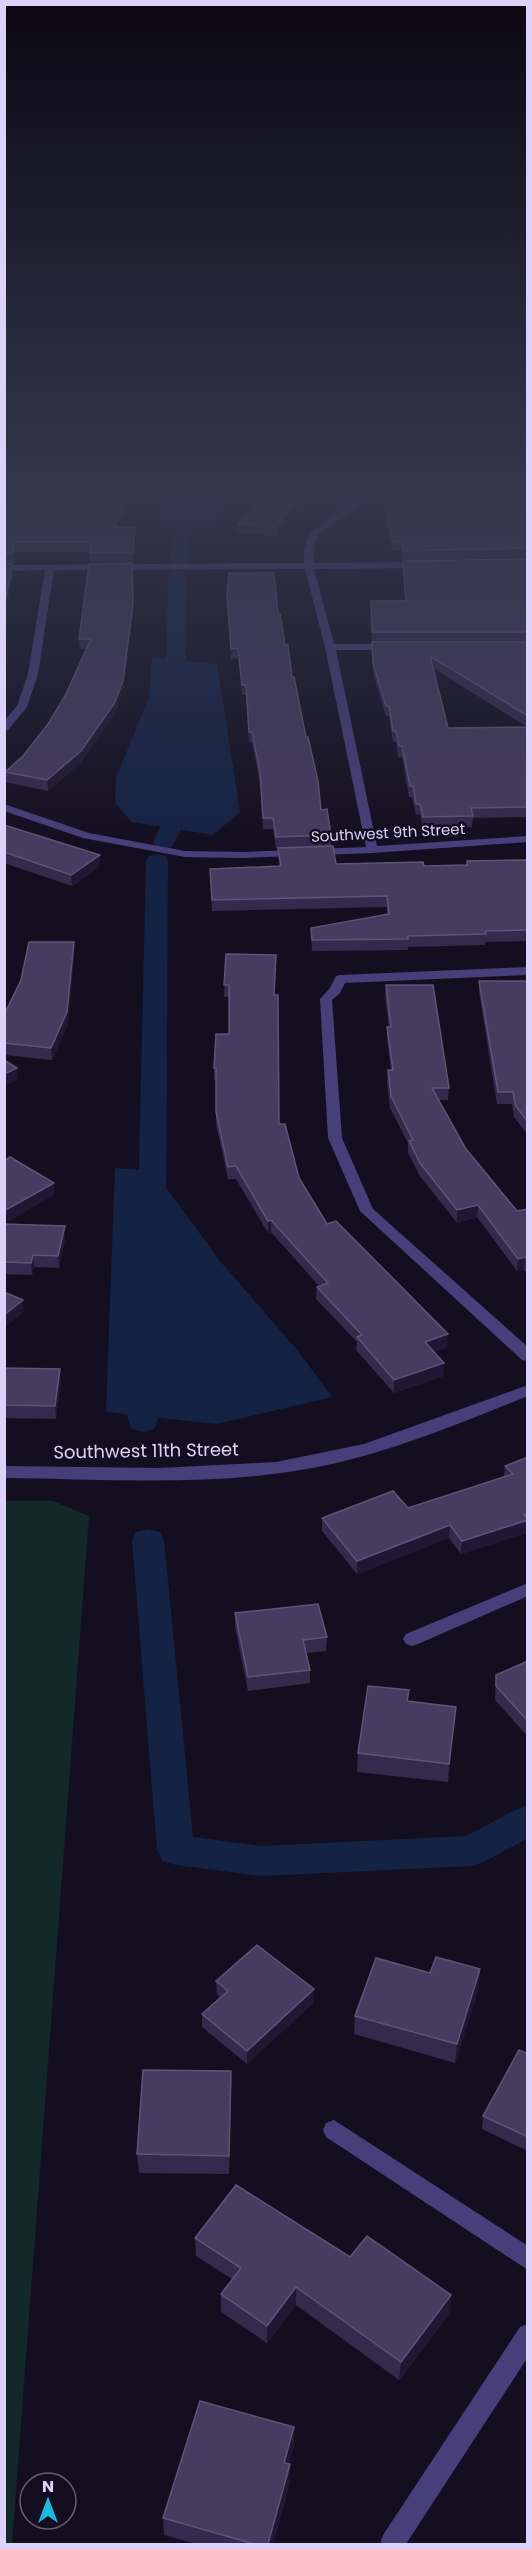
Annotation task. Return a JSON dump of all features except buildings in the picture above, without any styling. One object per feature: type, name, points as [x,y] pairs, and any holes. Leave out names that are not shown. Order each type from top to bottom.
[{"type":"street","points":[[4,729],[22,706],[33,674],[44,606]]},
{"type":"street","points":[[319,606],[330,647],[372,850]]},
{"type":"street","points":[[330,647],[400,647]]},
{"type":"street","name":"Southwest 9th Street","points":[[4,807],[87,836],[185,854],[243,855],[372,850],[528,839]]},
{"type":"street","points":[[528,971],[340,980],[336,990],[326,999],[335,1138],[367,1211],[528,1356]]},
{"type":"street","name":"Southwest 11th Street","points":[[4,1472],[220,1473],[312,1462],[403,1439],[528,1390]]},
{"type":"street","points":[[412,1639],[528,1588]]},
{"type":"street","points":[[334,2130],[528,2259]]},
{"type":"street","points":[[392,2544],[528,2335]]},
{"type":"green space","points":[[4,1501],[53,1501],[89,1516],[12,2544],[4,2544]]},
{"type":"water","points":[[152,658],[217,664],[240,812],[213,835],[132,822],[115,803],[116,777],[149,698]]},
{"type":"water","points":[[115,1168],[154,1171],[220,1261],[298,1351],[332,1397],[217,1424],[106,1412]]},
{"type":"waterway","points":[[176,699],[177,606]]},
{"type":"waterway","points":[[164,842],[174,821],[175,790]]},
{"type":"waterway","points":[[152,1210],[157,861]]},
{"type":"waterway","points":[[143,1376],[143,1422]]},
{"type":"waterway","points":[[148,1540],[176,1850],[262,1861],[471,1851],[528,1820]]}]
